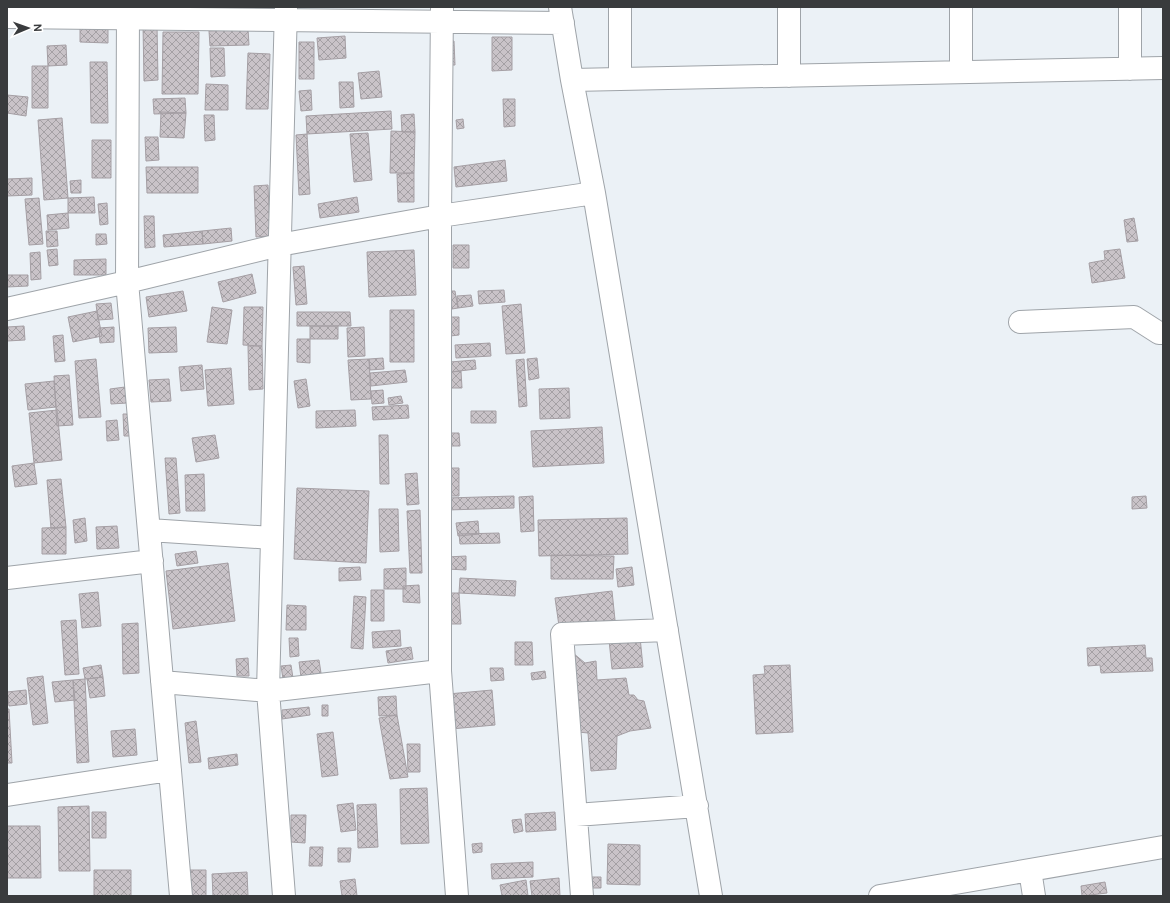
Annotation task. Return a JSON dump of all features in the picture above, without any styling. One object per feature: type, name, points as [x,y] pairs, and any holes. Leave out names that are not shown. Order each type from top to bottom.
[{"type":"street","points":[[620,7],[620,79]]},
{"type":"street","points":[[789,7],[789,76]]},
{"type":"street","points":[[961,7],[961,72]]},
{"type":"street","points":[[1130,7],[1130,69]]},
{"type":"street","points":[[128,13],[126,282],[181,896]]},
{"type":"street","points":[[7,17],[128,13],[561,15],[594,194],[711,896]]},
{"type":"street","points":[[284,896],[268,691],[286,14]]},
{"type":"street","points":[[442,14],[440,216],[440,671],[457,896]]},
{"type":"street","points":[[572,80],[1163,68]]},
{"type":"street","points":[[7,309],[279,245],[440,216],[594,194]]},
{"type":"street","points":[[1020,322],[1134,317],[1160,333],[1163,333]]},
{"type":"street","points":[[149,530],[272,538]]},
{"type":"street","points":[[7,578],[152,561]]},
{"type":"street","points":[[582,896],[562,634],[667,630]]},
{"type":"street","points":[[162,682],[268,691],[440,671]]},
{"type":"street","points":[[7,795],[170,770]]},
{"type":"street","points":[[576,815],[697,806]]},
{"type":"street","points":[[880,896],[1163,847]]},
{"type":"street","points":[[1030,870],[1034,896]]},
{"type":"building","points":[[143,25],[157,25],[158,80],[144,81]]},
{"type":"building","points":[[80,27],[108,28],[108,43],[80,42]]},
{"type":"building","points":[[248,29],[249,45],[210,46],[209,31]]},
{"type":"building","points":[[163,32],[199,32],[198,94],[162,94]]},
{"type":"building","points":[[345,36],[346,58],[319,60],[317,38]]},
{"type":"building","points":[[492,37],[512,37],[512,70],[492,71]]},
{"type":"building","points":[[443,41],[454,41],[455,65],[443,65]]},
{"type":"building","points":[[299,42],[314,42],[314,79],[299,79]]},
{"type":"building","points":[[66,45],[67,65],[48,66],[47,46]]},
{"type":"building","points":[[210,48],[224,48],[225,76],[211,77]]},
{"type":"building","points":[[248,53],[270,54],[268,109],[246,109]]},
{"type":"building","points":[[90,62],[107,62],[108,123],[91,123]]},
{"type":"building","points":[[32,66],[48,66],[48,108],[32,108]]},
{"type":"building","points":[[379,71],[382,97],[361,99],[358,73]]},
{"type":"building","points":[[339,82],[353,82],[354,107],[340,108]]},
{"type":"building","points":[[206,84],[228,85],[228,110],[205,110]]},
{"type":"building","points":[[311,90],[312,110],[301,111],[299,91]]},
{"type":"building","points":[[7,95],[28,97],[26,116],[7,113]]},
{"type":"building","points":[[185,98],[186,113],[154,114],[153,99]]},
{"type":"building","points":[[503,99],[515,99],[515,126],[504,127]]},
{"type":"building","points":[[391,111],[392,129],[307,134],[306,116]]},
{"type":"building","points":[[161,112],[186,113],[184,138],[160,137]]},
{"type":"building","points":[[414,114],[415,132],[402,132],[401,115]]},
{"type":"building","points":[[204,115],[214,115],[215,140],[205,141]]},
{"type":"building","points":[[62,118],[68,198],[44,200],[38,120]]},
{"type":"building","points":[[463,119],[464,128],[457,129],[456,120]]},
{"type":"building","points":[[391,131],[415,132],[414,173],[390,173]]},
{"type":"building","points":[[368,133],[372,180],[354,182],[350,134]]},
{"type":"building","points":[[307,134],[310,194],[299,195],[296,135]]},
{"type":"building","points":[[145,137],[158,137],[159,160],[146,161]]},
{"type":"building","points":[[92,140],[111,140],[111,178],[92,178]]},
{"type":"building","points":[[505,160],[507,181],[456,187],[454,167]]},
{"type":"building","points":[[146,167],[198,167],[198,193],[147,193]]},
{"type":"building","points":[[414,173],[414,202],[398,202],[397,174]]},
{"type":"building","points":[[32,178],[32,195],[7,196],[7,179]]},
{"type":"building","points":[[81,180],[81,193],[71,193],[70,181]]},
{"type":"building","points":[[268,185],[270,236],[256,237],[254,186]]},
{"type":"building","points":[[94,197],[95,213],[68,213],[68,198]]},
{"type":"building","points":[[357,197],[359,212],[320,218],[318,204]]},
{"type":"building","points":[[39,198],[43,244],[29,245],[25,199]]},
{"type":"building","points":[[107,203],[108,224],[100,225],[98,204]]},
{"type":"building","points":[[68,213],[69,228],[48,230],[47,215]]},
{"type":"building","points":[[144,216],[154,216],[155,247],[145,248]]},
{"type":"building","points":[[1134,218],[1138,241],[1127,242],[1124,220]]},
{"type":"building","points":[[231,228],[232,241],[203,244],[202,231]]},
{"type":"building","points":[[46,231],[57,231],[58,246],[47,247]]},
{"type":"building","points":[[202,231],[203,244],[164,247],[163,235]]},
{"type":"building","points":[[96,234],[106,234],[107,244],[96,245]]},
{"type":"building","points":[[453,245],[469,245],[469,268],[453,268]]},
{"type":"building","points":[[57,249],[58,265],[49,266],[47,250]]},
{"type":"building","points":[[1120,249],[1125,278],[1092,283],[1089,263],[1105,260],[1104,251]]},
{"type":"building","points":[[414,250],[416,295],[369,297],[367,252]]},
{"type":"building","points":[[40,252],[41,279],[31,280],[30,253]]},
{"type":"building","points":[[106,259],[106,275],[74,275],[74,260]]},
{"type":"building","points":[[304,266],[307,304],[296,305],[293,267]]},
{"type":"building","points":[[252,274],[256,293],[223,302],[218,282]]},
{"type":"building","points":[[7,275],[28,275],[28,286],[7,287]]},
{"type":"building","points":[[504,290],[505,302],[479,304],[478,291]]},
{"type":"building","points":[[183,291],[187,311],[149,317],[146,297]]},
{"type":"building","points":[[450,291],[455,291],[458,308],[452,309]]},
{"type":"building","points":[[471,295],[473,306],[458,308],[457,296]]},
{"type":"building","points":[[111,303],[113,319],[98,320],[96,304]]},
{"type":"building","points":[[521,304],[525,353],[506,354],[502,306]]},
{"type":"building","points":[[212,307],[232,310],[227,344],[207,342]]},
{"type":"building","points":[[244,307],[263,307],[262,346],[243,345]]},
{"type":"building","points":[[390,310],[414,310],[414,362],[390,362]]},
{"type":"building","points":[[97,311],[102,336],[73,342],[68,317]]},
{"type":"building","points":[[297,312],[350,312],[351,326],[297,326]]},
{"type":"building","points":[[449,317],[459,317],[459,335],[450,336]]},
{"type":"building","points":[[24,326],[25,340],[7,341],[7,327]]},
{"type":"building","points":[[310,326],[338,326],[338,339],[310,339]]},
{"type":"building","points":[[114,327],[114,342],[100,343],[99,328]]},
{"type":"building","points":[[176,327],[177,352],[149,353],[148,328]]},
{"type":"building","points":[[364,327],[365,356],[348,357],[347,328]]},
{"type":"building","points":[[63,335],[65,361],[55,362],[53,336]]},
{"type":"building","points":[[297,339],[310,339],[310,363],[297,362]]},
{"type":"building","points":[[490,343],[491,356],[456,358],[455,345]]},
{"type":"building","points":[[248,346],[262,346],[263,389],[249,390]]},
{"type":"building","points":[[383,358],[384,369],[370,370],[369,359]]},
{"type":"building","points":[[537,358],[539,378],[529,380],[527,359]]},
{"type":"building","points":[[96,359],[101,417],[79,418],[75,361]]},
{"type":"building","points":[[369,359],[371,399],[351,400],[348,360]]},
{"type":"building","points":[[524,359],[527,406],[519,407],[516,360]]},
{"type":"building","points":[[475,360],[476,369],[451,372],[450,362]]},
{"type":"building","points":[[202,365],[204,389],[181,391],[179,367]]},
{"type":"building","points":[[231,368],[234,404],[208,406],[205,370]]},
{"type":"building","points":[[405,370],[407,382],[371,386],[370,373]]},
{"type":"building","points":[[461,371],[462,388],[451,388],[451,372]]},
{"type":"building","points":[[69,375],[73,425],[57,426],[54,376]]},
{"type":"building","points":[[169,379],[171,401],[151,402],[149,380]]},
{"type":"building","points":[[306,379],[310,406],[298,408],[294,381]]},
{"type":"building","points":[[54,381],[56,407],[28,410],[25,384]]},
{"type":"building","points":[[125,387],[127,403],[111,404],[110,389]]},
{"type":"building","points":[[569,388],[570,418],[540,419],[539,389]]},
{"type":"building","points":[[383,390],[384,403],[372,404],[371,391]]},
{"type":"building","points":[[401,396],[403,403],[389,405],[388,398]]},
{"type":"building","points":[[408,405],[409,418],[373,420],[372,407]]},
{"type":"building","points":[[57,410],[62,460],[34,463],[29,413]]},
{"type":"building","points":[[355,410],[356,426],[316,428],[316,411]]},
{"type":"building","points":[[471,411],[496,411],[496,423],[471,423]]},
{"type":"building","points":[[123,414],[129,414],[130,436],[124,436]]},
{"type":"building","points":[[117,420],[119,440],[107,441],[106,421]]},
{"type":"building","points":[[602,427],[604,463],[533,467],[531,431]]},
{"type":"building","points":[[448,433],[459,433],[460,446],[449,446]]},
{"type":"building","points":[[215,435],[219,458],[196,462],[192,438]]},
{"type":"building","points":[[379,435],[388,435],[389,484],[380,484]]},
{"type":"building","points":[[165,458],[176,458],[180,513],[169,514]]},
{"type":"building","points":[[34,463],[37,484],[15,487],[12,466]]},
{"type":"building","points":[[448,468],[459,468],[459,496],[448,496]]},
{"type":"building","points":[[417,473],[419,504],[407,505],[405,474]]},
{"type":"building","points":[[204,474],[205,511],[186,511],[185,475]]},
{"type":"building","points":[[61,479],[66,527],[51,529],[47,480]]},
{"type":"building","points":[[297,488],[369,491],[366,563],[294,559]]},
{"type":"building","points":[[514,496],[514,508],[447,510],[447,498]]},
{"type":"building","points":[[533,496],[534,531],[521,532],[519,497]]},
{"type":"building","points":[[1146,496],[1147,508],[1132,509],[1132,497]]},
{"type":"building","points":[[379,509],[398,509],[399,551],[380,552]]},
{"type":"building","points":[[420,510],[422,573],[410,573],[407,511]]},
{"type":"building","points":[[85,518],[87,541],[75,543],[73,520]]},
{"type":"building","points":[[627,518],[628,554],[539,556],[538,520]]},
{"type":"building","points":[[478,521],[479,534],[458,536],[456,523]]},
{"type":"building","points":[[117,526],[119,548],[97,549],[96,527]]},
{"type":"building","points":[[66,527],[66,554],[42,554],[42,528]]},
{"type":"building","points":[[499,533],[500,543],[460,544],[459,534]]},
{"type":"building","points":[[196,551],[198,563],[177,566],[175,554]]},
{"type":"building","points":[[551,555],[614,556],[613,579],[551,579]]},
{"type":"building","points":[[466,556],[466,570],[447,569],[447,557]]},
{"type":"building","points":[[228,563],[235,621],[173,629],[166,571]]},
{"type":"building","points":[[360,567],[361,580],[339,581],[339,568]]},
{"type":"building","points":[[632,567],[634,585],[618,587],[616,569]]},
{"type":"building","points":[[406,568],[406,589],[384,589],[384,569]]},
{"type":"building","points":[[460,578],[516,581],[515,596],[459,593]]},
{"type":"building","points":[[419,585],[420,603],[403,602],[403,586]]},
{"type":"building","points":[[371,590],[384,590],[384,621],[371,621]]},
{"type":"building","points":[[612,591],[615,620],[559,626],[555,598]]},
{"type":"building","points":[[98,592],[101,626],[82,628],[79,594]]},
{"type":"building","points":[[447,593],[459,593],[461,624],[449,624]]},
{"type":"building","points":[[354,596],[366,597],[363,649],[351,648]]},
{"type":"building","points":[[287,605],[306,606],[306,630],[286,630]]},
{"type":"building","points":[[76,620],[79,674],[65,675],[61,621]]},
{"type":"building","points":[[138,623],[139,673],[123,674],[122,624]]},
{"type":"building","points":[[400,630],[401,646],[373,648],[372,632]]},
{"type":"building","points":[[640,637],[643,667],[612,669],[609,640]]},
{"type":"building","points":[[289,638],[298,638],[299,656],[290,657]]},
{"type":"building","points":[[515,642],[532,642],[533,665],[515,665]]},
{"type":"building","points":[[1145,645],[1146,658],[1152,658],[1153,671],[1101,673],[1100,665],[1088,666],[1087,648]]},
{"type":"building","points":[[411,647],[413,659],[388,663],[386,651]]},
{"type":"building","points":[[573,653],[585,663],[596,661],[597,680],[626,678],[629,695],[634,695],[638,700],[644,701],[651,728],[630,731],[617,736],[616,769],[591,771],[588,733],[578,732]]},
{"type":"building","points":[[248,658],[249,676],[237,676],[236,659]]},
{"type":"building","points":[[319,660],[321,673],[301,677],[299,662]]},
{"type":"building","points":[[101,665],[103,677],[85,679],[83,668]]},
{"type":"building","points":[[291,665],[293,678],[283,679],[281,666]]},
{"type":"building","points":[[790,665],[793,732],[756,734],[753,675],[765,674],[764,666]]},
{"type":"building","points":[[490,668],[503,668],[504,680],[491,681]]},
{"type":"building","points":[[545,671],[546,678],[532,680],[531,673]]},
{"type":"building","points":[[43,676],[48,723],[33,725],[27,678]]},
{"type":"building","points":[[103,677],[105,696],[90,698],[87,679]]},
{"type":"building","points":[[85,679],[89,762],[77,763],[73,680]]},
{"type":"building","points":[[73,680],[75,700],[55,702],[52,682]]},
{"type":"building","points":[[26,690],[27,704],[9,706],[7,692]]},
{"type":"building","points":[[492,690],[495,725],[451,729],[448,694]]},
{"type":"building","points":[[396,696],[397,715],[379,716],[378,697]]},
{"type":"building","points":[[322,705],[328,705],[328,716],[322,716]]},
{"type":"building","points":[[309,707],[310,715],[282,719],[282,710]]},
{"type":"building","points":[[7,709],[9,709],[12,763],[7,763]]},
{"type":"building","points":[[397,715],[408,777],[390,779],[379,718]]},
{"type":"building","points":[[196,721],[201,762],[189,763],[185,723]]},
{"type":"building","points":[[135,729],[137,755],[113,757],[111,731]]},
{"type":"building","points":[[333,732],[338,775],[322,777],[317,734]]},
{"type":"building","points":[[407,744],[420,744],[420,772],[408,772]]},
{"type":"building","points":[[237,754],[238,765],[209,769],[208,758]]},
{"type":"building","points":[[427,788],[429,843],[401,844],[400,789]]},
{"type":"building","points":[[353,803],[356,830],[341,832],[337,805]]},
{"type":"building","points":[[376,804],[378,847],[358,848],[357,805]]},
{"type":"building","points":[[89,806],[90,871],[59,871],[58,807]]},
{"type":"building","points":[[92,812],[106,812],[106,838],[92,838]]},
{"type":"building","points":[[555,812],[556,830],[526,832],[525,814]]},
{"type":"building","points":[[291,815],[306,815],[305,843],[291,842]]},
{"type":"building","points":[[521,819],[523,831],[514,833],[512,820]]},
{"type":"building","points":[[7,826],[40,826],[41,878],[7,878]]},
{"type":"building","points":[[482,843],[482,852],[473,853],[472,844]]},
{"type":"building","points":[[608,844],[640,845],[640,885],[607,884]]},
{"type":"building","points":[[310,847],[323,847],[322,866],[309,866]]},
{"type":"building","points":[[338,848],[351,848],[350,862],[338,862]]},
{"type":"building","points":[[533,862],[533,877],[492,879],[491,864]]},
{"type":"building","points":[[94,870],[131,870],[131,896],[94,896]]},
{"type":"building","points":[[188,870],[206,870],[206,896],[189,896]]},
{"type":"building","points":[[247,872],[248,896],[213,896],[212,874]]},
{"type":"building","points":[[587,877],[601,877],[601,888],[586,888]]},
{"type":"building","points":[[559,878],[560,896],[532,896],[530,881]]},
{"type":"building","points":[[355,879],[357,896],[342,896],[340,881]]},
{"type":"building","points":[[526,880],[528,896],[502,896],[500,885]]},
{"type":"building","points":[[1105,882],[1107,893],[1082,896],[1081,886]]}]
